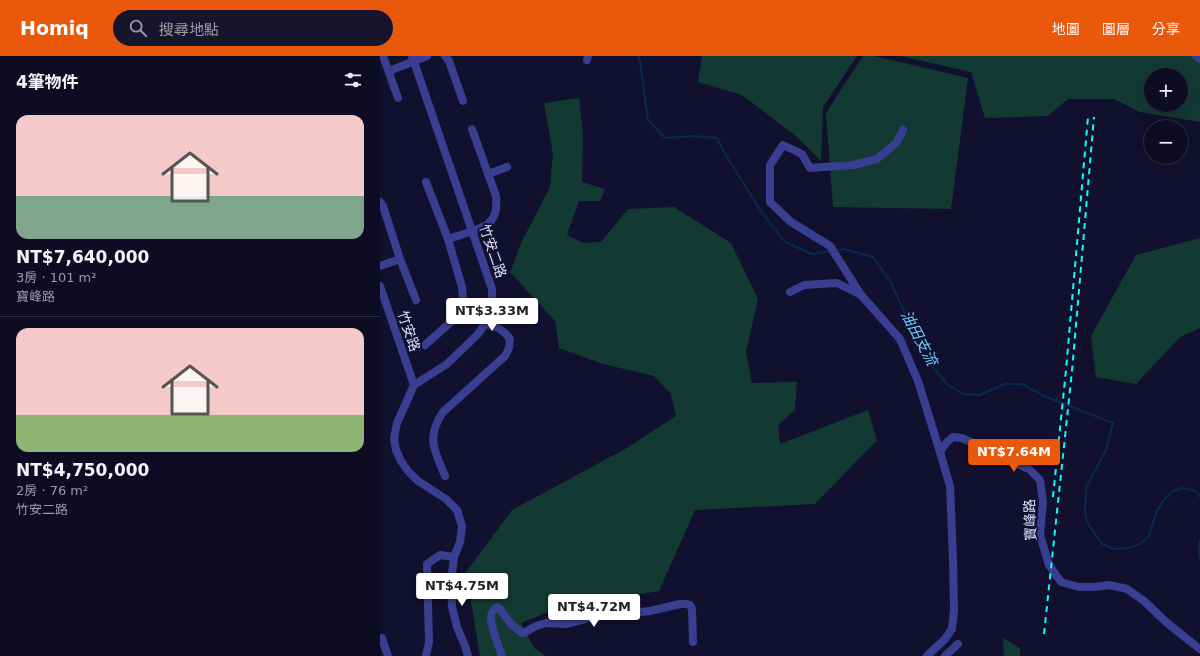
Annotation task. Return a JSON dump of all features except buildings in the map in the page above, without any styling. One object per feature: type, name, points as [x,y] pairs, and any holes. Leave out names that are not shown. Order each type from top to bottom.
[{"type":"street","points":[[383,56],[398,98]]},
{"type":"street","points":[[389,71],[413,58],[427,56]]},
{"type":"street","points":[[445,56],[449,61],[463,101]]},
{"type":"street","points":[[1196,56],[1200,59]]},
{"type":"street","name":"竹安二路","points":[[413,58],[492,289],[492,300],[485,324],[478,334],[446,364],[414,385]]},
{"type":"street","points":[[448,239],[473,231],[489,223],[495,215],[497,206],[496,196],[472,129]]},
{"type":"street","points":[[904,130],[897,142],[877,159],[853,165],[810,168],[802,154],[783,145],[770,164],[770,202],[791,222],[830,246],[861,295],[900,339],[918,381],[950,486],[953,560],[954,610],[952,629],[945,639],[927,656]]},
{"type":"street","points":[[488,174],[507,167]]},
{"type":"street","points":[[426,182],[448,239],[462,287],[463,299],[460,311],[426,345]]},
{"type":"street","points":[[380,202],[383,206],[400,259],[416,300]]},
{"type":"street","points":[[380,266],[400,259]]},
{"type":"street","points":[[790,292],[804,285],[837,284],[861,295]]},
{"type":"street","name":"竹安路","points":[[380,286],[414,385]]},
{"type":"street","points":[[444,476],[435,454],[433,444],[437,422],[444,412],[505,356],[509,348],[510,339],[504,331],[497,327],[485,324]]},
{"type":"street","points":[[414,385],[397,423],[394,438],[396,450],[408,471],[418,480],[446,499],[457,510],[462,526],[460,542],[454,557],[451,582],[452,607],[457,627],[466,646],[468,656]]},
{"type":"street","name":"寶峰路","points":[[940,452],[946,443],[953,437],[962,438],[984,450],[1029,469],[1040,480],[1043,500],[1040,535],[1049,565],[1061,582],[1079,587],[1109,585],[1127,589],[1144,601],[1167,623],[1200,649]]},
{"type":"street","points":[[426,656],[429,642],[427,564],[440,555],[454,557]]},
{"type":"street","points":[[502,656],[491,619],[492,611],[497,607],[512,625],[522,633],[546,623],[567,624],[602,616],[650,611],[680,604],[687,604],[692,609],[693,642]]},
{"type":"street","points":[[380,656],[387,656],[382,638]]},
{"type":"street","points":[[945,656],[958,644]]},
{"type":"green space","points":[[702,56],[857,56],[823,107],[821,161],[797,137],[742,95],[698,82]]},
{"type":"green space","points":[[863,56],[874,56],[968,78],[951,209],[833,207],[826,113]]},
{"type":"green space","points":[[900,56],[1200,56],[1200,122],[1140,112],[1114,99],[1068,99],[1048,116],[985,118],[971,72]]},
{"type":"green space","points":[[579,98],[583,135],[582,182],[605,189],[600,201],[579,201],[567,235],[583,243],[601,242],[628,209],[674,207],[731,243],[758,299],[746,352],[752,383],[797,382],[795,410],[778,425],[780,444],[868,410],[877,440],[815,504],[695,510],[659,591],[558,608],[521,623],[534,648],[546,656],[480,656],[466,572],[512,510],[625,449],[676,416],[671,394],[654,376],[603,364],[559,348],[555,321],[510,272],[522,241],[550,187],[553,154],[544,103]]},
{"type":"green space","points":[[1200,238],[1200,328],[1180,337],[1136,384],[1096,377],[1091,336],[1136,255]]},
{"type":"green space","points":[[1003,638],[1020,648],[1020,656],[1004,656]]},
{"type":"waterway","name":"油田支流","points":[[638,56],[640,61],[648,120],[665,138],[694,136],[717,138],[725,154],[761,211],[785,242],[812,254],[831,251]]},
{"type":"waterway","name":"油田支流","points":[[836,250],[844,249],[873,257],[891,283],[926,359],[948,385],[963,394],[980,395],[1004,384],[1022,384],[1044,396],[1113,423],[1106,450],[1086,488],[1085,512],[1087,522],[1102,544],[1114,549],[1128,548],[1140,544],[1149,536],[1156,513],[1163,501],[1173,491],[1182,488],[1189,489],[1197,492],[1200,497]]},
{"type":"waterway","name":"油田支流","points":[[1200,539],[1200,558]]},
{"type":"railway","points":[[1053,497],[1066,370],[1088,117]]},
{"type":"railway","points":[[1044,634],[1072,371],[1094,117]]}]
